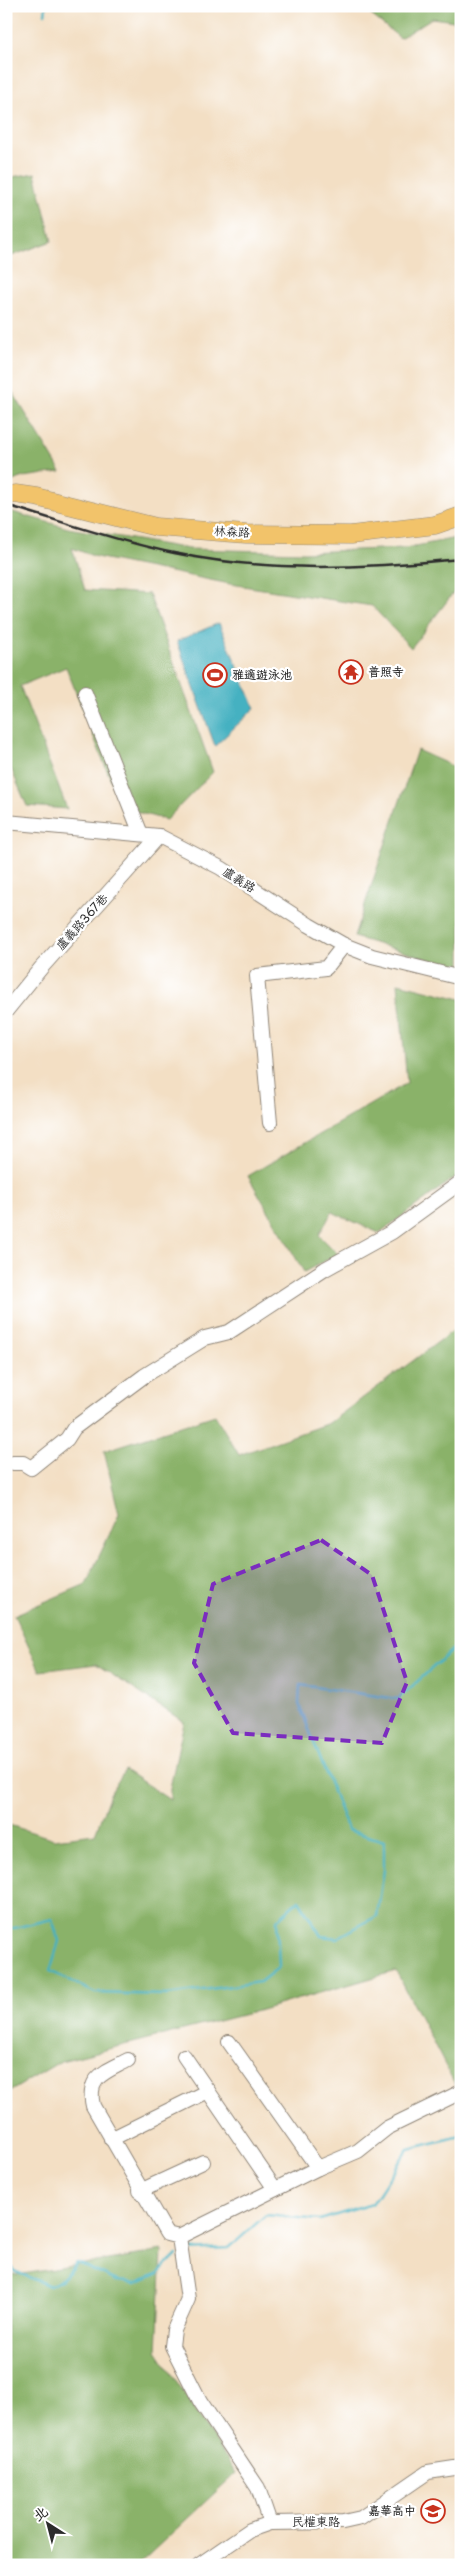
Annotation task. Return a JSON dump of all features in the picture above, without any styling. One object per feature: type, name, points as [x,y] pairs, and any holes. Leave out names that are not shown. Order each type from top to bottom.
[{"type":"main road","name":"林森路","points":[[6,496],[15,494],[36,497],[156,527],[246,534],[351,535],[435,525],[461,516]]},
{"type":"street","points":[[85,693],[141,834]]},
{"type":"street","name":"盧義路","points":[[6,822],[159,836],[221,868],[309,925],[344,944],[372,956],[461,978]]},
{"type":"street","name":"盧義路367巷","points":[[6,1011],[41,968],[159,836]]},
{"type":"street","points":[[270,1123],[257,976],[326,968],[344,944]]},
{"type":"street","points":[[13,1463],[23,1463],[31,1468],[68,1439],[74,1428],[144,1376],[205,1338],[230,1332],[325,1269],[392,1232],[461,1182]]},
{"type":"street","points":[[229,2042],[318,2168]]},
{"type":"street","points":[[184,2056],[275,2189]]},
{"type":"street","points":[[128,2060],[102,2074],[92,2083],[90,2092],[93,2106],[140,2191],[167,2234],[179,2236],[358,2150],[387,2128],[461,2092]]},
{"type":"street","points":[[110,2139],[208,2091]]},
{"type":"street","points":[[140,2191],[203,2162]]},
{"type":"street","points":[[179,2236],[188,2299],[174,2330],[172,2346],[200,2401],[258,2488],[270,2523]]},
{"type":"street","name":"民權東路","points":[[199,2565],[248,2531],[270,2523],[343,2522],[360,2518],[428,2472],[461,2466]]},
{"type":"highlighted area","points":[[321,1540],[372,1575],[407,1682],[382,1743],[233,1733],[194,1663],[213,1584]]},
{"type":"green space","points":[[360,6],[461,6],[461,22],[432,18],[400,38]]},
{"type":"green space","points":[[35,173],[52,241],[6,258],[6,178]]},
{"type":"green space","points":[[6,381],[61,472],[23,477],[6,484]]},
{"type":"green space","points":[[9,511],[68,528],[189,549],[304,552],[406,548],[461,537],[461,589],[454,592],[411,648],[372,606],[230,584],[96,557],[72,548],[85,590],[149,594],[213,772],[166,820],[122,808],[66,667],[20,686],[67,809],[27,806],[6,757],[6,512]]},
{"type":"green space","points":[[417,750],[461,770],[461,969],[354,937]]},
{"type":"green space","points":[[398,983],[461,999],[461,1173],[379,1233],[332,1212],[319,1235],[338,1254],[304,1272],[248,1176],[407,1083]]},
{"type":"green space","points":[[461,1325],[461,1919],[456,1923],[461,1934],[461,2086],[457,2088],[396,1971],[254,2012],[61,2061],[6,2094],[6,1824],[54,1839],[95,1834],[110,1794],[125,1770],[170,1800],[170,1788],[184,1722],[96,1664],[40,1671],[14,1615],[86,1584],[119,1514],[104,1451],[215,1415],[239,1455],[329,1423]]},
{"type":"green space","points":[[162,2251],[157,2351],[236,2473],[138,2565],[6,2565],[6,2273],[17,2275]]},
{"type":"water","name":"雅適遊泳池","points":[[219,623],[255,708],[215,746],[177,641]]},
{"type":"waterway","points":[[45,14],[46,6]]},
{"type":"waterway","points":[[6,1930],[52,1919],[59,1941],[50,1971],[95,1993],[167,1995],[260,1982],[279,1967],[277,1920],[299,1900],[321,1936],[337,1938],[377,1916],[384,1870],[384,1841],[348,1830],[299,1704],[300,1685],[398,1699],[461,1642]]},
{"type":"waterway","points":[[186,2250],[229,2248],[266,2215],[320,2220],[372,2204],[408,2149],[461,2136]]},
{"type":"waterway","points":[[6,2259],[14,2271],[50,2286],[59,2281],[77,2263],[117,2281],[136,2283],[159,2273],[177,2255]]},
{"type":"railway","points":[[6,505],[153,548],[245,564],[317,567],[389,565],[461,559]]},
{"type":"place","name":"普照寺","points":[[351,672]]},
{"type":"place","name":"雅適遊泳池","points":[[215,675]]},
{"type":"place","name":"嘉華高中","points":[[433,2511]]}]
